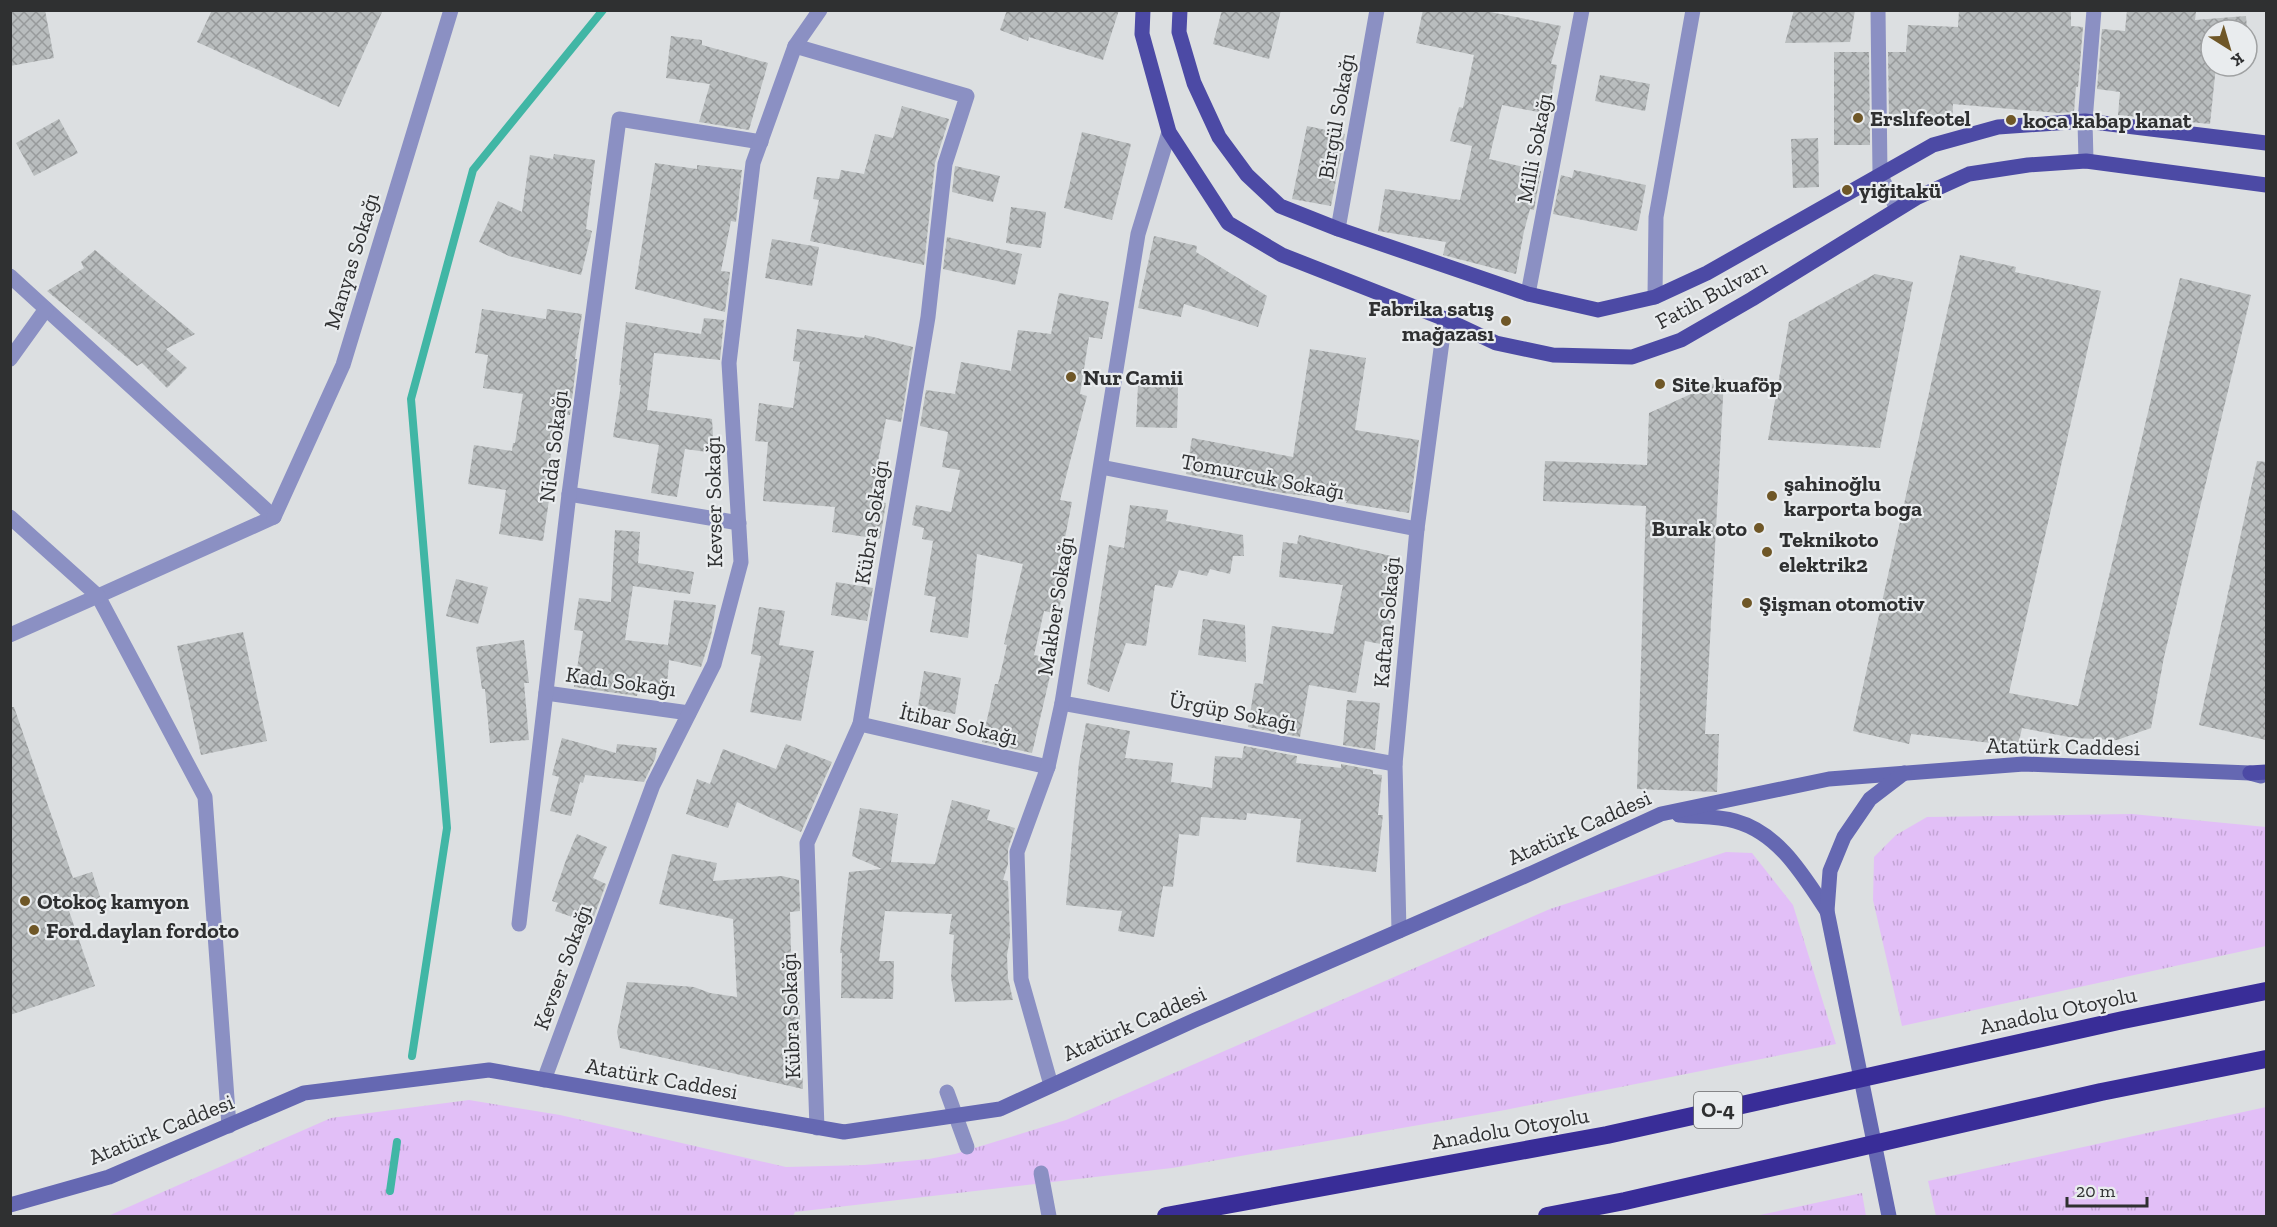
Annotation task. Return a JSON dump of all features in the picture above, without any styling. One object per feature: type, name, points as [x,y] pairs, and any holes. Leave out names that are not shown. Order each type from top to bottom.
[{"type":"highway","name":"Anadolu Otoyolu","points":[[1166,1216],[1607,1135],[2123,1020],[2266,991]]},
{"type":"highway","points":[[1547,1216],[1637,1198],[2101,1092],[2266,1059]]},
{"type":"main road","name":"Fatih Bulvarı","points":[[1143,10],[1142,34],[1169,132],[1228,223],[1282,255],[1445,319],[1496,343],[1553,355],[1632,357],[1681,340],[1916,198],[1969,174],[2028,165],[2086,161],[2266,185]]},
{"type":"main road","name":"Fatih Bulvarı","points":[[1180,10],[1179,32],[1194,83],[1219,137],[1247,175],[1280,206],[1338,229],[1528,294],[1598,310],[1655,297],[1707,273],[1933,145],[1998,127],[2085,121],[2266,143]]},
{"type":"main road","points":[[2250,773],[2266,772]]},
{"type":"street","name":"Manyas Sokağı","points":[[274,517],[343,365],[451,10]]},
{"type":"street","name":"Kevser Sokağı","points":[[544,1080],[653,785],[714,664],[741,562],[729,363],[753,163],[795,46],[820,10]]},
{"type":"street","name":"Birgül Sokağı","points":[[1338,229],[1377,10]]},
{"type":"street","name":"Milli Sokağı","points":[[1528,294],[1582,10]]},
{"type":"street","points":[[1655,297],[1656,217],[1693,10]]},
{"type":"street","points":[[1878,10],[1880,174],[1897,209]]},
{"type":"street","points":[[2086,161],[2085,121],[2094,10]]},
{"type":"street","name":"Kübra Sokağı","points":[[795,46],[967,96],[945,164],[928,317],[860,724],[807,843],[817,1128]]},
{"type":"street","name":"Nida Sokağı","points":[[519,924],[569,494],[619,119],[761,142]]},
{"type":"street","name":"Makber Sokağı","points":[[1051,1085],[1022,979],[1017,852],[1048,767],[1062,703],[1138,234],[1169,132]]},
{"type":"street","points":[[10,276],[274,517],[10,634]]},
{"type":"street","points":[[10,359],[46,309]]},
{"type":"street","name":"Kaftan Sokağı","points":[[1399,931],[1395,764],[1417,528],[1445,319]]},
{"type":"street","name":"Tomurcuk Sokağı","points":[[1101,467],[1417,528]]},
{"type":"street","points":[[569,494],[739,522]]},
{"type":"street","points":[[10,517],[98,596],[205,797],[230,1126]]},
{"type":"street","name":"Kadı Sokağı","points":[[546,693],[689,713]]},
{"type":"street","name":"Ürgüp Sokağı","points":[[1062,703],[1395,764]]},
{"type":"street","name":"İtibar Sokağı","points":[[860,724],[1048,767]]},
{"type":"street","name":"Atatürk Caddesi","points":[[10,1205],[109,1178],[304,1093],[489,1070],[844,1132],[1000,1108],[1661,814],[1829,779],[2024,764],[2250,773],[2266,777]]},
{"type":"street","points":[[1890,1216],[1827,911],[1830,871],[1844,837],[1870,800],[1905,773]]},
{"type":"street","points":[[1661,814],[1734,820],[1760,830],[1792,860],[1827,911]]},
{"type":"street","points":[[947,1092],[967,1147]]},
{"type":"street","points":[[1041,1173],[1049,1216]]},
{"type":"green space","points":[[2132,814],[2266,827],[2266,946],[1902,1026],[1873,900],[1874,857],[1896,835],[1927,817]]},
{"type":"green space","points":[[1726,852],[1752,853],[1793,905],[1836,1044],[1505,1110],[1172,1168],[795,1212],[793,1216],[108,1216],[331,1118],[469,1100],[560,1115],[786,1167],[864,1165],[929,1159],[955,1154],[1066,1120],[1550,909]]},
{"type":"green space","points":[[2266,1107],[2266,1216],[1936,1216],[1928,1181]]},
{"type":"green space","points":[[1862,1193],[1866,1216],[1755,1216]]},
{"type":"building","points":[[10,10],[45,10],[54,58],[10,66]]},
{"type":"building","points":[[212,10],[383,10],[339,107],[197,42]]},
{"type":"building","points":[[1007,10],[1119,10],[1103,60],[1029,37],[1028,41],[1000,30]]},
{"type":"building","points":[[1222,10],[1281,10],[1269,59],[1213,44]]},
{"type":"building","points":[[1423,10],[1480,10],[1561,26],[1551,64],[1557,65],[1548,114],[1502,105],[1489,159],[1541,171],[1534,210],[1530,209],[1516,274],[1443,255],[1446,242],[1378,231],[1385,189],[1460,200],[1472,146],[1450,141],[1459,107],[1463,108],[1474,55],[1416,43]]},
{"type":"building","points":[[1794,10],[1855,10],[1850,42],[1785,43]]},
{"type":"building","points":[[1959,10],[2071,10],[2071,26],[2083,27],[2074,112],[2058,113],[1953,104],[1952,121],[1889,118],[1888,52],[1906,52],[1908,25],[1958,27]]},
{"type":"building","points":[[2127,10],[2196,12],[2195,20],[2199,20],[2199,78],[2215,78],[2210,124],[2118,115],[2120,92],[2097,89],[2102,29],[2125,31]]},
{"type":"building","points":[[2246,16],[2246,18],[2220,18]]},
{"type":"building","points":[[671,36],[702,40],[702,45],[768,63],[749,130],[699,122],[710,84],[666,78]]},
{"type":"building","points":[[1834,52],[1869,52],[1870,145],[1834,145]]},
{"type":"building","points":[[1600,75],[1650,84],[1645,111],[1595,101]]},
{"type":"building","points":[[902,106],[949,119],[935,163],[924,265],[810,241],[819,200],[813,199],[817,177],[839,179],[841,170],[864,174],[875,134],[893,138]]},
{"type":"building","points":[[59,119],[78,153],[34,176],[16,143]]},
{"type":"building","points":[[1307,126],[1345,134],[1331,206],[1292,199]]},
{"type":"building","points":[[1082,132],[1131,144],[1112,220],[1064,208]]},
{"type":"building","points":[[1818,138],[1819,187],[1793,188],[1791,139]]},
{"type":"building","points":[[554,154],[595,160],[586,229],[592,231],[581,275],[509,256],[479,242],[498,201],[522,212],[530,155],[553,159]]},
{"type":"building","points":[[655,163],[697,169],[697,165],[742,170],[736,222],[731,221],[721,271],[730,272],[725,312],[635,289]]},
{"type":"building","points":[[955,166],[1000,176],[993,202],[952,192]]},
{"type":"building","points":[[1574,170],[1646,185],[1637,231],[1553,214],[1561,175],[1572,178]]},
{"type":"building","points":[[1011,207],[1046,212],[1041,248],[1006,243]]},
{"type":"building","points":[[1154,236],[1197,246],[1196,252],[1267,296],[1258,327],[1184,304],[1181,317],[1138,308]]},
{"type":"building","points":[[947,237],[1022,254],[1015,285],[943,269]]},
{"type":"building","points":[[772,239],[819,247],[812,286],[765,278]]},
{"type":"building","points":[[95,250],[195,334],[166,349],[187,368],[167,388],[142,363],[137,366],[47,291],[84,268],[81,262]]},
{"type":"building","points":[[1960,255],[2016,267],[2015,272],[2101,291],[2009,693],[2078,706],[2180,278],[2251,295],[2164,657],[2151,728],[2117,740],[2074,738],[2022,728],[2018,746],[1911,734],[1909,744],[1853,731]]},
{"type":"building","points":[[1875,274],[1913,282],[1880,448],[1768,440],[1789,322]]},
{"type":"building","points":[[1059,293],[1109,302],[1102,339],[1089,337],[1080,394],[1087,396],[1060,500],[1072,502],[1065,538],[1075,540],[1058,614],[1044,611],[1034,655],[1054,659],[1032,753],[982,742],[995,684],[998,684],[1007,645],[1004,644],[1023,564],[977,554],[968,638],[930,632],[936,597],[924,595],[933,541],[922,539],[924,528],[912,525],[916,505],[951,512],[960,470],[942,467],[948,432],[920,426],[926,390],[955,394],[961,362],[1011,371],[1018,330],[1051,334]]},
{"type":"building","points":[[482,309],[546,319],[547,309],[582,314],[570,415],[554,413],[547,499],[549,500],[543,541],[499,534],[506,490],[468,484],[474,445],[512,451],[523,394],[483,388],[488,355],[475,353]]},
{"type":"building","points":[[704,318],[724,320],[720,360],[654,353],[647,410],[712,419],[714,453],[685,449],[677,497],[651,493],[659,445],[613,437],[621,385],[619,385],[626,322],[701,334]]},
{"type":"building","points":[[797,329],[864,338],[865,335],[913,347],[901,422],[886,419],[879,456],[872,501],[886,503],[880,539],[832,532],[835,507],[763,501],[768,442],[755,441],[759,403],[793,408],[800,362],[793,361]]},
{"type":"building","points":[[1310,349],[1366,358],[1355,430],[1419,440],[1409,513],[1346,503],[1347,501],[1283,493],[1186,474],[1192,438],[1293,457]]},
{"type":"building","points":[[1724,379],[1705,734],[1719,734],[1717,792],[1637,789],[1646,506],[1543,501],[1545,461],[1647,465],[1649,413]]},
{"type":"building","points":[[1138,385],[1178,387],[1177,428],[1136,427]]},
{"type":"building","points":[[2257,461],[2266,462],[2266,740],[2199,725]]},
{"type":"building","points":[[1130,505],[1168,510],[1166,521],[1243,535],[1244,556],[1233,556],[1230,574],[1210,569],[1207,576],[1179,570],[1172,588],[1155,585],[1146,646],[1126,643],[1109,692],[1087,684],[1109,545],[1124,548]]},
{"type":"building","points":[[615,530],[640,532],[638,563],[694,572],[690,594],[633,586],[625,640],[668,645],[674,600],[716,605],[711,636],[701,667],[669,660],[667,685],[639,683],[637,696],[574,687],[583,631],[574,630],[579,598],[611,602]]},
{"type":"building","points":[[1299,535],[1400,558],[1388,606],[1394,607],[1386,645],[1365,641],[1356,693],[1309,685],[1300,737],[1248,727],[1255,683],[1263,684],[1272,626],[1333,634],[1343,585],[1279,577],[1283,542],[1297,544]]},
{"type":"building","points":[[456,579],[488,587],[478,624],[446,616]]},
{"type":"building","points":[[836,582],[873,588],[867,621],[831,615]]},
{"type":"building","points":[[759,607],[785,611],[779,645],[814,651],[801,721],[750,712],[761,656],[751,654]]},
{"type":"building","points":[[1203,619],[1245,625],[1246,662],[1198,655]]},
{"type":"building","points":[[243,632],[267,741],[201,755],[177,646]]},
{"type":"building","points":[[524,640],[529,683],[524,683],[529,740],[490,743],[485,689],[482,689],[476,647]]},
{"type":"building","points":[[924,671],[961,678],[955,714],[918,707]]},
{"type":"building","points":[[1347,700],[1380,703],[1375,750],[1343,745]]},
{"type":"building","points":[[10,707],[14,707],[73,878],[92,872],[101,900],[69,911],[95,986],[10,1015]]},
{"type":"building","points":[[1086,723],[1130,731],[1125,758],[1173,763],[1171,782],[1212,788],[1215,756],[1242,758],[1244,746],[1297,756],[1296,763],[1341,768],[1341,764],[1373,770],[1373,774],[1382,775],[1378,815],[1383,815],[1376,872],[1296,862],[1301,819],[1247,813],[1246,820],[1201,817],[1199,836],[1179,834],[1173,887],[1163,886],[1154,937],[1118,931],[1122,911],[1066,905],[1079,762]]},
{"type":"building","points":[[562,738],[616,753],[617,744],[657,748],[655,759],[644,782],[585,775],[583,783],[580,782],[571,816],[550,811],[559,777],[552,775]]},
{"type":"building","points":[[786,744],[832,762],[801,832],[737,802],[728,828],[686,814],[697,779],[710,784],[723,749],[776,769]]},
{"type":"building","points":[[952,800],[990,810],[987,820],[1015,828],[1008,849],[1008,864],[1003,880],[1008,881],[1010,938],[1007,955],[1008,978],[1013,1000],[955,1002],[951,977],[954,935],[949,934],[952,914],[885,911],[879,961],[894,961],[893,999],[841,998],[842,953],[840,953],[849,872],[882,869],[852,856],[860,808],[898,814],[891,862],[935,864]]},
{"type":"building","points":[[577,834],[607,847],[593,878],[606,884],[593,919],[589,918],[587,922],[555,911],[558,903],[552,901]]},
{"type":"building","points":[[672,854],[717,863],[713,881],[782,876],[799,880],[800,911],[790,912],[791,953],[797,952],[803,1089],[620,1048],[617,1032],[627,982],[694,987],[710,993],[737,997],[733,919],[659,904]]},
{"type":"waterway","points":[[412,1056],[447,828],[411,399],[473,170],[603,10]]},
{"type":"waterway","points":[[390,1191],[397,1142]]},
{"type":"place","name":"Erslıfeotel","points":[[1858,118]]},
{"type":"place","name":"koca kabap kanat","points":[[2011,120]]},
{"type":"place","name":"yiğitakü","points":[[1847,190]]},
{"type":"place","name":"Fabrika satış mağazası","points":[[1506,321]]},
{"type":"place","name":"Nur Camii","points":[[1071,377]]},
{"type":"place","name":"Site kuaföp","points":[[1660,384]]},
{"type":"place","name":"şahinoğlu karporta boga","points":[[1772,496]]},
{"type":"place","name":"Burak oto","points":[[1759,528]]},
{"type":"place","name":"Teknikoto elektrik2","points":[[1767,552]]},
{"type":"place","name":"Şişman otomotiv","points":[[1747,603]]},
{"type":"place","name":"Otokoç kamyon","points":[[25,901]]},
{"type":"place","name":"Ford.daylan fordoto","points":[[34,930]]}]
